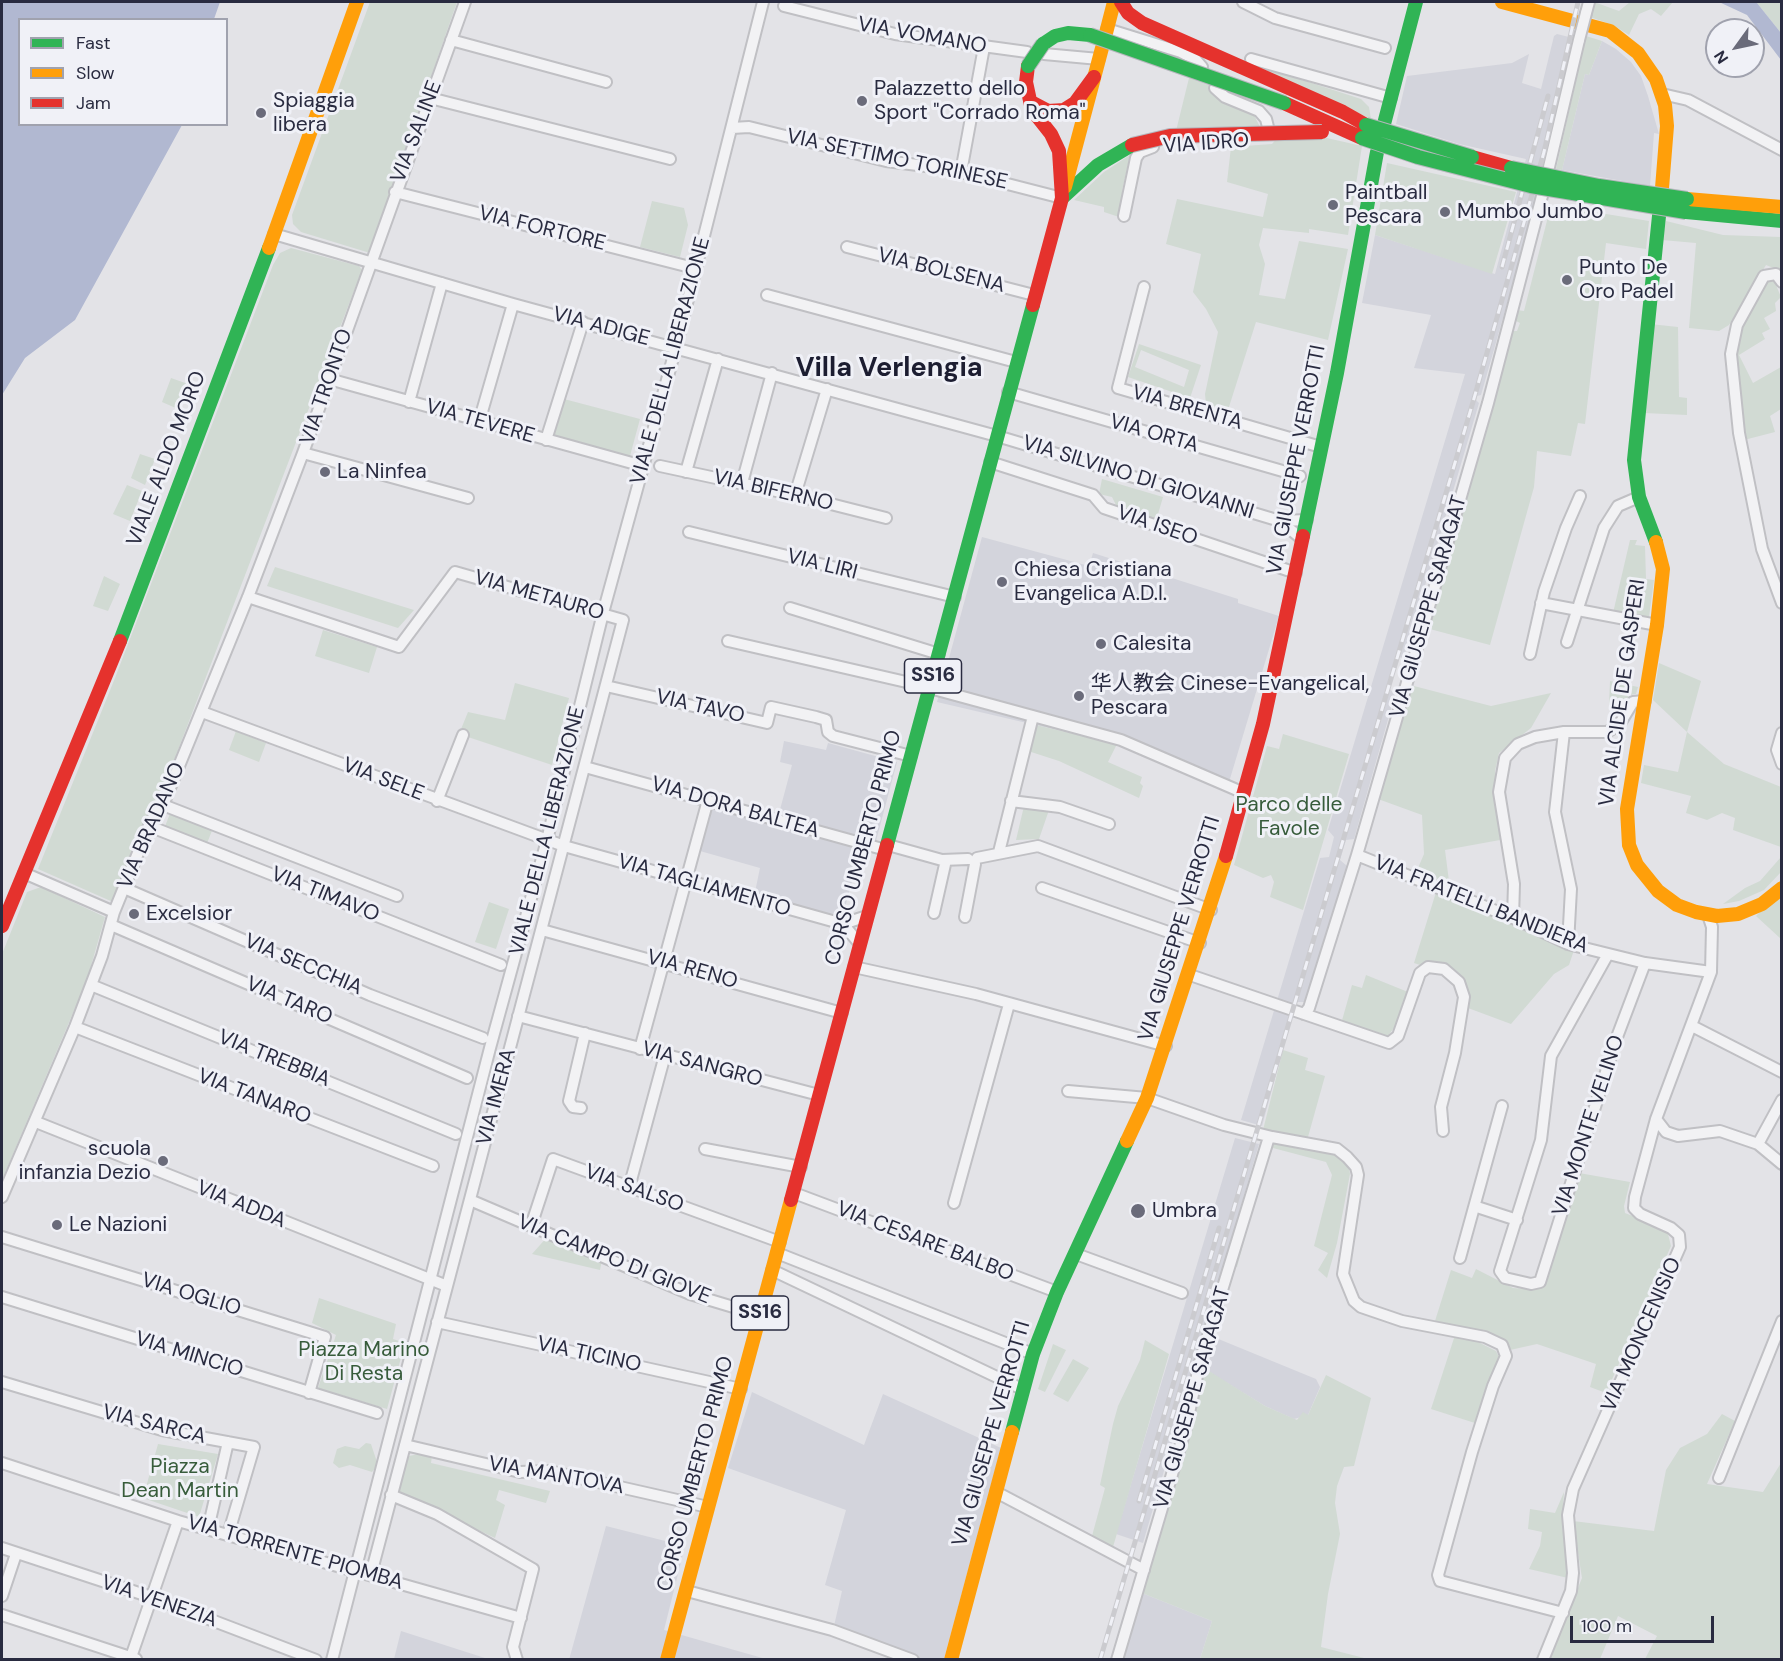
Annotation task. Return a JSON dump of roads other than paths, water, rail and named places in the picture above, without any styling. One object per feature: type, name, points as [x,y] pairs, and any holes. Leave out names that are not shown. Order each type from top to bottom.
[{"type":"main road","name":"VIALE ALDO MORO","points":[[2,926],[106,675],[274,234],[357,2]]},
{"type":"main road","points":[[1107,31],[1114,2]]},
{"type":"main road","points":[[1121,2],[1128,13],[1142,23],[1343,112],[1364,132]]},
{"type":"main road","points":[[1502,2],[1602,28],[1622,38],[1647,65],[1662,94],[1667,126],[1662,188]]},
{"type":"main road","points":[[1384,124],[1416,4]]},
{"type":"main road","points":[[1062,198],[1059,151],[1050,134],[1034,114],[1026,82],[1028,66],[1062,34],[1090,35],[1284,104],[1325,123],[1511,168],[1687,206],[1782,221]]},
{"type":"main road","name":"CORSO UMBERTO PRIMO","points":[[667,1659],[1101,54]]},
{"type":"main road","points":[[1030,102],[1048,111],[1064,110],[1075,103],[1094,77]]},
{"type":"main road","points":[[1062,198],[1098,165],[1132,145],[1170,136],[1325,123]]},
{"type":"main road","name":"VIA GIUSEPPE VERROTTI","points":[[951,1659],[1033,1354],[1057,1292],[1147,1098],[1211,910],[1269,698],[1307,520],[1377,152]]},
{"type":"main road","points":[[1687,206],[1782,207]]},
{"type":"main road","name":"VIA ALCIDE DE GASPERI","points":[[1659,216],[1634,460],[1639,497],[1662,560],[1658,625],[1627,809],[1629,844],[1637,865],[1658,891],[1686,909],[1708,915],[1730,916],[1747,911],[1782,888]]},
{"type":"street","name":"VIA SALINE","points":[[370,263],[465,2]]},
{"type":"street","name":"VIALE DELLA LIBERAZIONE","points":[[332,1659],[547,840],[603,613],[676,347],[763,2]]},
{"type":"street","points":[[1243,2],[1275,18],[1385,48]]},
{"type":"street","points":[[1549,167],[1589,2]]},
{"type":"street","name":"VIA VOMANO","points":[[784,6],[882,31],[1027,52]]},
{"type":"street","points":[[1107,31],[1181,52],[1196,60],[1202,67]]},
{"type":"street","points":[[451,40],[606,82]]},
{"type":"street","points":[[961,172],[984,47]]},
{"type":"street","points":[[1044,49],[1101,54]]},
{"type":"street","points":[[1251,59],[1391,98]]},
{"type":"street","name":"VIA IDRO","points":[[1124,216],[1134,164],[1144,150],[1166,145],[1260,140],[1267,132],[1259,111],[1225,97],[1215,88]]},
{"type":"street","points":[[1662,94],[1688,100],[1782,150]]},
{"type":"street","points":[[430,98],[670,159]]},
{"type":"street","name":"VIA SETTIMO TORINESE","points":[[732,128],[749,128],[886,161],[961,172],[1062,198]]},
{"type":"street","name":"VIA FORTORE","points":[[394,192],[690,267]]},
{"type":"street","name":"VIA GIUSEPPE SARAGAT","points":[[1304,1014],[1309,1008],[1357,855],[1488,403],[1542,196]]},
{"type":"street","name":"VIA ADIGE","points":[[274,234],[513,304],[997,436]]},
{"type":"street","name":"VIA BOLSENA","points":[[847,247],[1034,295]]},
{"type":"street","name":"VIA TRONTO","points":[[370,263],[303,453],[468,498]]},
{"type":"street","points":[[1782,282],[1776,274],[1764,276],[1737,325],[1731,354],[1739,433],[1755,516],[1762,549],[1782,603]]},
{"type":"street","points":[[409,402],[442,283]]},
{"type":"street","name":"VIA BRENTA","points":[[1144,287],[1118,388],[1321,447]]},
{"type":"street","points":[[767,295],[1016,362]]},
{"type":"street","points":[[479,422],[513,304]]},
{"type":"street","points":[[546,440],[583,322]]},
{"type":"street","points":[[686,472],[718,359]]},
{"type":"street","points":[[741,483],[772,374]]},
{"type":"street","name":"VIA TEVERE","points":[[329,379],[633,463]]},
{"type":"street","points":[[795,495],[827,389]]},
{"type":"street","name":"VIA ORTA","points":[[1008,392],[1300,476]]},
{"type":"street","name":"VIA SILVINO DI GIOVANNI","points":[[997,436],[1280,521],[1307,520]]},
{"type":"street","name":"VIA BRADANO","points":[[2,1197],[75,1027],[114,912],[149,826],[158,808],[163,805],[202,712],[303,453]]},
{"type":"street","name":"VIA ISEO","points":[[990,462],[1093,495],[1104,508],[1296,573]]},
{"type":"street","name":"VIA BIFERNO","points":[[660,466],[795,495],[886,518]]},
{"type":"street","points":[[1530,654],[1542,603],[1566,528],[1580,496]]},
{"type":"street","points":[[1568,642],[1604,528],[1618,506],[1639,497]]},
{"type":"street","name":"VIA SILVINO DI GIOVANNI","points":[[1280,521],[1302,539]]},
{"type":"street","name":"VIA LIRI","points":[[689,532],[955,597]]},
{"type":"street","name":"VIA METAURO","points":[[248,597],[399,647],[455,572],[623,620]]},
{"type":"street","points":[[1542,603],[1658,625]]},
{"type":"street","points":[[790,608],[939,654]]},
{"type":"street","name":"VIA IMERA","points":[[371,1574],[623,620]]},
{"type":"street","points":[[728,641],[929,689],[1121,740],[1244,793]]},
{"type":"street","name":"VIA TAVO","points":[[606,686],[767,723],[771,707],[816,717],[826,720],[828,732],[833,736],[911,756]]},
{"type":"street","points":[[1513,918],[1514,884],[1499,792],[1505,758],[1518,744],[1535,736],[1564,732],[1607,732],[1619,725],[1633,702],[1645,701]]},
{"type":"street","name":"VIA SELE","points":[[202,712],[564,846]]},
{"type":"street","points":[[999,852],[1033,716]]},
{"type":"street","points":[[1564,732],[1555,812],[1570,889],[1568,944]]},
{"type":"street","points":[[1782,733],[1777,750],[1782,764]]},
{"type":"street","points":[[438,801],[463,735]]},
{"type":"street","name":"VIA DORA BALTEA","points":[[585,767],[708,801],[946,860],[973,860],[999,852],[1038,846],[1211,910]]},
{"type":"street","points":[[640,1049],[708,801]]},
{"type":"street","points":[[1011,801],[1060,807],[1109,824]]},
{"type":"street","points":[[163,805],[397,896]]},
{"type":"street","name":"VIA TIMAVO","points":[[149,826],[501,965]]},
{"type":"street","name":"VIA TAGLIAMENTO","points":[[564,846],[843,924]]},
{"type":"street","name":"VIA FRATELLI BANDIERA","points":[[1357,855],[1513,918],[1568,944],[1645,963],[1711,972]]},
{"type":"street","points":[[934,914],[946,860]]},
{"type":"street","points":[[965,917],[973,860]]},
{"type":"street","points":[[24,873],[114,912]]},
{"type":"street","name":"VIA SECCHIA","points":[[124,888],[370,995],[483,1038]]},
{"type":"street","points":[[1042,888],[1200,943]]},
{"type":"street","name":"VIA MONCENISIO","points":[[1563,1613],[1571,1591],[1573,1573],[1568,1515],[1573,1489],[1680,1248],[1679,1235],[1671,1227],[1640,1214],[1634,1208],[1645,1152],[1711,972],[1712,927],[1708,915]]},
{"type":"street","points":[[859,943],[843,924],[867,916]]},
{"type":"street","name":"VIA TARO","points":[[111,925],[467,1078]]},
{"type":"street","name":"VIA RENO","points":[[542,930],[842,1013]]},
{"type":"street","points":[[1476,1207],[1517,1220],[1540,1140],[1551,1056],[1608,954]]},
{"type":"street","name":"VIA MONTE VELINO","points":[[1517,1220],[1500,1271],[1505,1278],[1531,1284],[1540,1282],[1617,1037],[1645,963]]},
{"type":"street","points":[[854,966],[1166,1046]]},
{"type":"street","points":[[1190,975],[1389,1043],[1398,1036],[1420,973],[1434,966],[1450,972],[1459,982],[1464,997],[1455,1053],[1441,1107],[1443,1131]]},
{"type":"street","name":"VIA TREBBIA","points":[[91,985],[456,1134]]},
{"type":"street","points":[[954,1203],[1009,1004]]},
{"type":"street","name":"VIA SANGRO","points":[[518,1016],[819,1095]]},
{"type":"street","points":[[1692,1026],[1782,1072]]},
{"type":"street","name":"VIA TANARO","points":[[75,1027],[433,1166]]},
{"type":"street","points":[[580,1108],[573,1107],[569,1101],[585,1033]]},
{"type":"street","points":[[630,1184],[665,1055]]},
{"type":"street","points":[[1068,1091],[1147,1098],[1224,1125],[1269,1137],[1337,1149],[1356,1167],[1358,1175],[1343,1274],[1354,1301],[1362,1307],[1402,1322],[1485,1338],[1502,1346],[1506,1356],[1482,1419],[1438,1575],[1440,1581],[1563,1613],[1543,1659]]},
{"type":"street","points":[[1758,1144],[1782,1100]]},
{"type":"street","points":[[1460,1258],[1476,1207],[1502,1106]]},
{"type":"street","points":[[1656,1119],[1665,1132],[1678,1136],[1720,1131],[1758,1144],[1782,1164]]},
{"type":"street","name":"VIA ADDA","points":[[36,1122],[447,1286]]},
{"type":"street","name":"VIA GIUSEPPE SARAGAT","points":[[1117,1659],[1186,1427],[1200,1362],[1269,1137]]},
{"type":"street","points":[[705,1149],[801,1167]]},
{"type":"street","name":"VIA SALSO","points":[[531,1226],[554,1159],[778,1248]]},
{"type":"street","name":"VIA CESARE BALBO","points":[[794,1193],[1057,1292]]},
{"type":"street","name":"VIA CAMPO DI GIOVE","points":[[470,1200],[690,1294],[760,1315]]},
{"type":"street","name":"VIA OGLIO","points":[[2,1237],[325,1337],[309,1392]]},
{"type":"street","points":[[778,1248],[1033,1354]]},
{"type":"street","points":[[1076,1254],[1182,1293]]},
{"type":"street","points":[[772,1270],[1022,1389]]},
{"type":"street","name":"VIA MINCIO","points":[[2,1297],[377,1413]]},
{"type":"street","points":[[1719,1478],[1782,1321]]},
{"type":"street","name":"VIA TICINO","points":[[438,1322],[741,1389]]},
{"type":"street","name":"VIA SARCA","points":[[2,1382],[162,1430],[254,1447],[228,1535]]},
{"type":"street","points":[[208,1529],[228,1442]]},
{"type":"street","name":"VIA MANTOVA","points":[[405,1445],[520,1472],[549,1471],[708,1508]]},
{"type":"street","name":"VIA TORRENTE PIOMBA","points":[[2,1463],[178,1521],[521,1618]]},
{"type":"street","points":[[996,1492],[1144,1570]]},
{"type":"street","points":[[391,1495],[437,1514],[533,1569],[513,1647],[517,1659]]},
{"type":"street","points":[[2,1615],[132,1659],[178,1521]]},
{"type":"street","name":"VIA VENEZIA","points":[[2,1548],[152,1597],[316,1659]]},
{"type":"street","points":[[2,1596],[16,1554]]},
{"type":"street","points":[[687,1591],[832,1630],[913,1659]]},
{"type":"water","points":[[2,2],[220,2],[214,18],[18,18],[18,126],[181,126],[75,320],[25,358],[2,395]]},
{"type":"water","points":[[1719,2],[1757,3],[1781,33],[1781,60],[1765,39],[1765,18],[1749,18]]},
{"type":"railway","points":[[1100,1660],[1473,402],[1544,152],[1578,2]]},
{"type":"railway","points":[[1502,267],[1548,96]]},
{"type":"railway","points":[[1139,1501],[1219,1228]]},
{"type":"place","name":"Palazzetto dello Sport \"Corrado Roma\"","points":[[862,101]]},
{"type":"place","name":"Spiaggia libera","points":[[261,113]]},
{"type":"place","name":"Paintball Pescara","points":[[1333,205]]},
{"type":"place","name":"Mumbo Jumbo","points":[[1445,212]]},
{"type":"place","name":"Punto De Oro Padel","points":[[1567,280]]},
{"type":"place","name":"La Ninfea","points":[[325,472]]},
{"type":"place","name":"Chiesa Cristiana Evangelica A.D.I.","points":[[1002,582]]},
{"type":"place","name":"Calesita","points":[[1101,644]]},
{"type":"place","name":"华人教会 Cinese-Evangelical, Pescara","points":[[1079,696]]},
{"type":"place","name":"Excelsior","points":[[134,914]]},
{"type":"place","name":"scuola infanzia Dezio","points":[[163,1161]]},
{"type":"place","name":"Umbra","points":[[1138,1211]]},
{"type":"place","name":"Le Nazioni","points":[[57,1225]]},
{"type":"district","name":"Villa Verlengia","points":[[889,369]]},
{"type":"park label","name":"Parco delle Favole","points":[[1289,817]]},
{"type":"park label","name":"Piazza Marino Di Resta","points":[[364,1362]]},
{"type":"park label","name":"Piazza Dean Martin","points":[[180,1479]]}]
